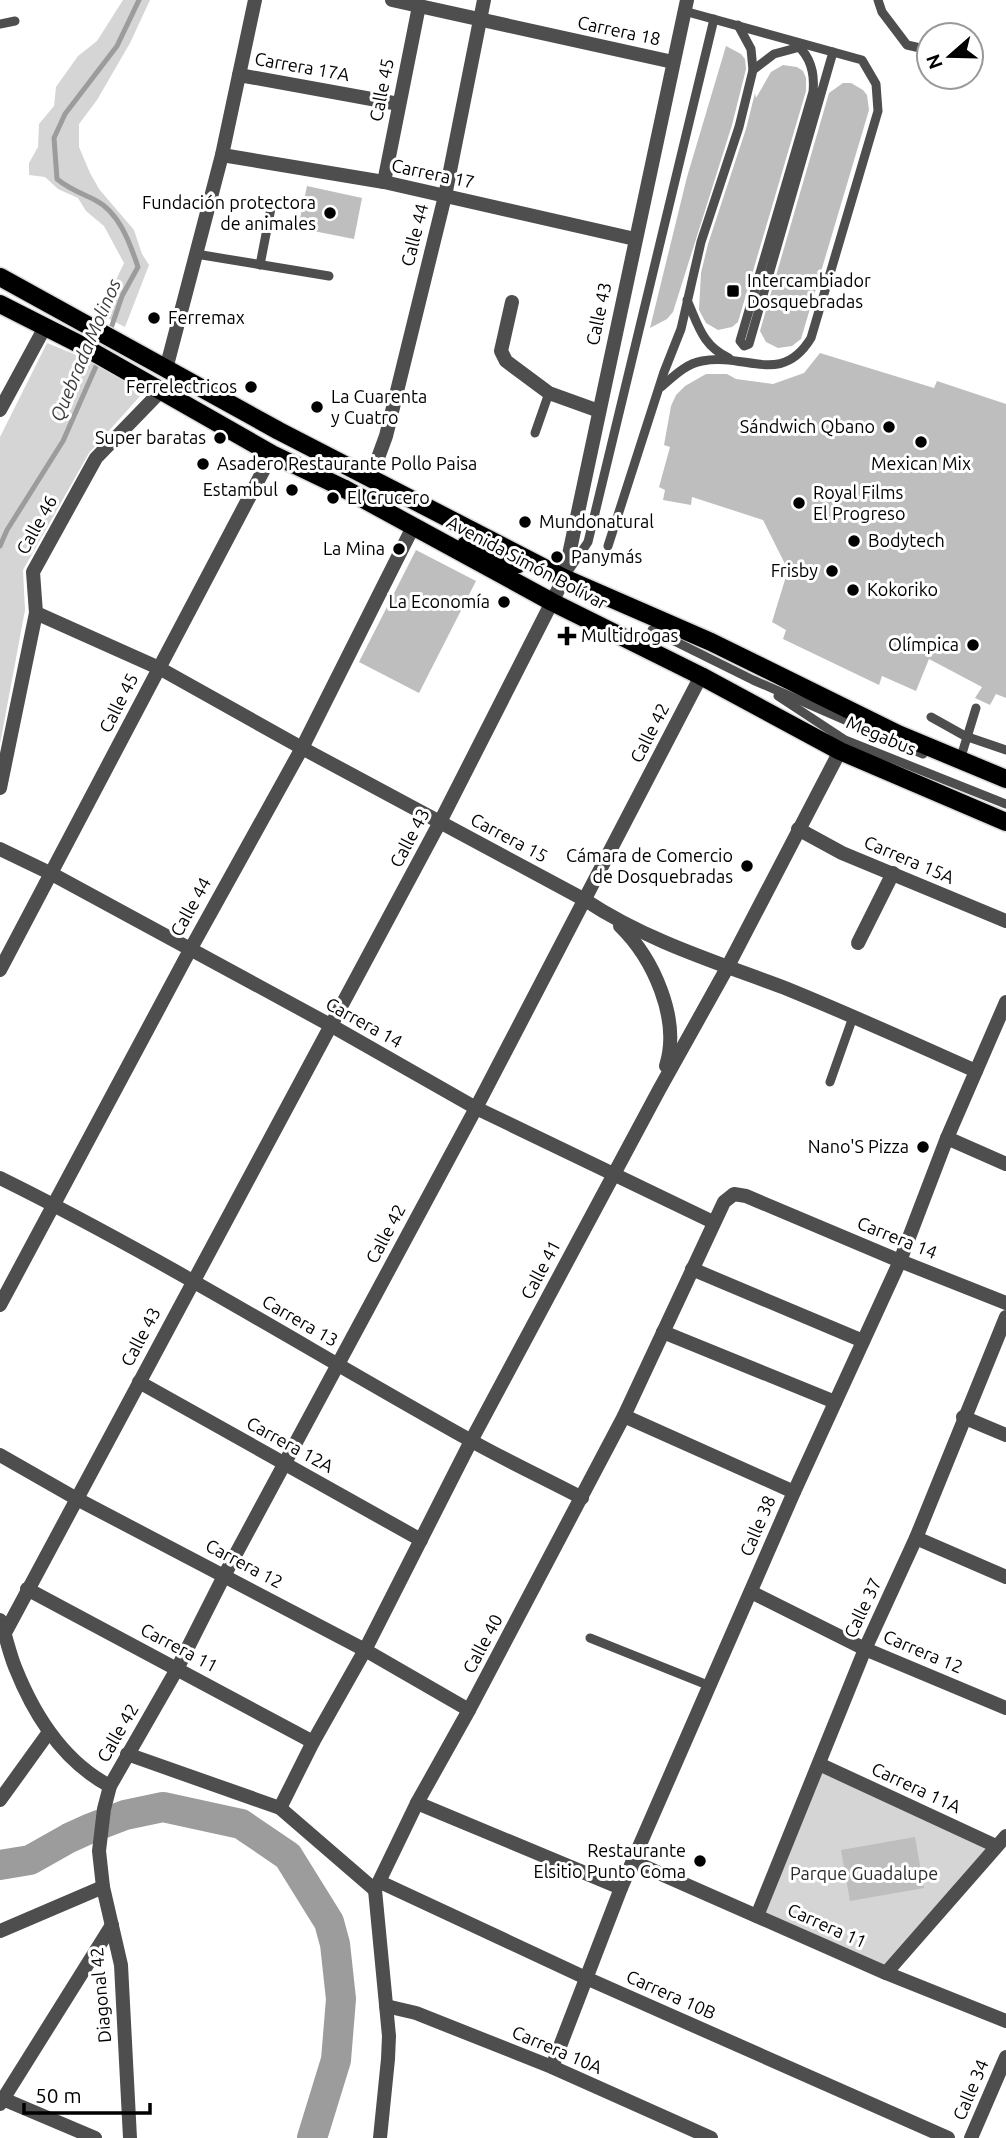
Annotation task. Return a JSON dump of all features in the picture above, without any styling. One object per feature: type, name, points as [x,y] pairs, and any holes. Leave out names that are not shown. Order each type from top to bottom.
[{"type":"main road","name":"Avenida Simón Bolívar","points":[[0,277],[279,431],[564,578],[711,642],[877,724],[1006,779]]},
{"type":"main road","name":"Avenida Simón Bolívar","points":[[0,304],[79,344],[272,454],[343,488],[552,602],[701,676],[840,751],[1006,822]]},
{"type":"main road","points":[[413,527],[564,578]]},
{"type":"street","points":[[166,369],[222,155],[255,0]]},
{"type":"street","name":"Carrera 18","points":[[392,0],[673,62]]},
{"type":"street","name":"Calle 44","points":[[371,477],[386,436],[445,196],[484,0]]},
{"type":"street","name":"Calle 45","points":[[384,182],[419,6]]},
{"type":"street","name":"Calle 43","points":[[2,1626],[27,1589],[77,1499],[192,1281],[332,1026],[564,578],[686,6]]},
{"type":"street","name":"Carrera 17A","points":[[239,75],[398,104]]},
{"type":"street","name":"Carrera 17","points":[[222,155],[384,182],[635,239]]},
{"type":"street","points":[[512,302],[501,351],[506,361],[550,393],[599,411]]},
{"type":"street","points":[[0,410],[45,327]]},
{"type":"street","name":"Calle 46","points":[[0,788],[36,613],[33,572],[96,458],[160,392]]},
{"type":"street","name":"Calle 45","points":[[0,970],[272,454]]},
{"type":"street","name":"Calle 44","points":[[0,1305],[190,950],[302,748],[413,527]]},
{"type":"street","name":"Carrera 15","points":[[36,613],[159,668],[585,900],[611,918],[680,950],[853,1017],[976,1072]]},
{"type":"street","name":"Calle 42","points":[[104,1809],[110,1786],[177,1668],[476,1108],[701,676]]},
{"type":"street","name":"Calle 41","points":[[280,1808],[313,1742],[365,1650],[471,1441],[727,968],[840,751]]},
{"type":"street","name":"Carrera 15A","points":[[798,829],[842,853],[1006,921]]},
{"type":"street","name":"Carrera 14","points":[[0,849],[52,874],[332,1026],[476,1108],[713,1222]]},
{"type":"street","points":[[858,943],[893,873]]},
{"type":"street","points":[[611,918],[635,941],[648,960],[662,995],[671,1052],[659,1090]]},
{"type":"street","name":"Calle 38","points":[[552,2067],[621,1888],[794,1492],[900,1261],[947,1138],[1003,1020],[1006,1002]]},
{"type":"street","points":[[947,1138],[1006,1164]]},
{"type":"street","name":"Carrera 13","points":[[0,1178],[192,1281],[471,1441],[582,1498]]},
{"type":"street","name":"Carrera 14","points":[[734,1194],[746,1196],[1006,1303]]},
{"type":"street","name":"Calle 40","points":[[378,1886],[417,1803],[624,1416],[713,1222],[724,1202],[734,1194]]},
{"type":"street","points":[[692,1269],[863,1341]]},
{"type":"street","name":"Calle 37","points":[[757,1916],[865,1649],[916,1538],[963,1417],[1006,1317]]},
{"type":"street","points":[[663,1332],[835,1402]]},
{"type":"street","name":"Carrera 12A","points":[[139,1382],[421,1540]]},
{"type":"street","points":[[624,1416],[794,1492]]},
{"type":"street","points":[[963,1417],[1006,1435]]},
{"type":"street","name":"Carrera 12","points":[[0,1455],[77,1499],[365,1650],[469,1710]]},
{"type":"street","points":[[916,1538],[1006,1577]]},
{"type":"street","name":"Carrera 11","points":[[27,1589],[313,1742]]},
{"type":"street","name":"Carrera 12","points":[[751,1592],[865,1649],[1006,1708]]},
{"type":"street","points":[[2,1626],[15,1668],[49,1732],[77,1763],[110,1786]]},
{"type":"street","points":[[0,1800],[49,1732]]},
{"type":"street","name":"Carrera 10B","points":[[127,1754],[280,1808],[378,1886],[948,2138]]},
{"type":"street","name":"Carrera 11A","points":[[819,1764],[1001,1841]]},
{"type":"street","points":[[417,1803],[621,1888]]},
{"type":"street","name":"Diagonal 42","points":[[104,1809],[99,1851],[103,1887],[121,1965],[130,2138]]},
{"type":"street","points":[[886,1973],[1001,1841]]},
{"type":"street","name":"Carrera 11","points":[[634,1862],[886,1973],[1006,2021]]},
{"type":"street","points":[[378,1886],[388,2059],[380,2138]]},
{"type":"street","points":[[0,1931],[103,1887]]},
{"type":"street","points":[[95,2138],[1,2101],[112,1925]]},
{"type":"street","name":"Carrera 10A","points":[[386,2006],[416,2013],[552,2067],[711,2138]]},
{"type":"street","name":"Calle 34","points":[[971,2138],[1006,2057]]},
{"type":"lane","points":[[878,0],[882,12],[907,45],[915,47]]},
{"type":"lane","points":[[661,387],[688,366],[701,361],[739,361],[771,365],[789,362],[803,351],[811,338],[878,111],[876,84],[862,60],[714,19],[686,6]]},
{"type":"lane","points":[[564,578],[588,542],[714,19]]},
{"type":"lane","points":[[0,24],[15,21]]},
{"type":"lane","points":[[608,546],[664,372],[681,329],[701,242],[738,127],[753,70],[751,49],[738,25]]},
{"type":"lane","points":[[788,39],[807,56],[812,68],[813,92]]},
{"type":"lane","points":[[753,70],[774,54],[813,46]]},
{"type":"lane","points":[[833,52],[750,341],[744,346],[740,341],[813,92],[833,52]]},
{"type":"lane","points":[[260,265],[272,203]]},
{"type":"lane","points":[[196,254],[329,276]]},
{"type":"lane","points":[[687,300],[704,340],[714,350],[739,361]]},
{"type":"lane","points":[[535,433],[550,393]]},
{"type":"lane","name":"Megabus","points":[[652,630],[852,725],[1006,788]]},
{"type":"lane","name":"Megabus","points":[[753,680],[845,740],[1006,804]]},
{"type":"lane","points":[[960,760],[975,708]]},
{"type":"lane","points":[[931,717],[965,736],[1006,750]]},
{"type":"lane","points":[[830,1082],[853,1017]]},
{"type":"lane","points":[[590,1638],[710,1686]]},
{"type":"green space","points":[[123,0],[150,0],[130,43],[97,100],[79,124],[79,147],[99,189],[134,230],[142,254],[149,265],[125,327],[100,314],[124,263],[104,226],[86,211],[78,198],[58,189],[45,177],[29,175],[29,163],[38,147],[39,124],[54,106],[56,87],[78,56],[97,41]]},
{"type":"green space","points":[[47,343],[150,385],[89,453],[23,570],[25,610],[0,744],[0,437]]},
{"type":"green space","name":"Parque Guadalupe","points":[[819,1764],[996,1846],[886,1973],[757,1916]]},
{"type":"building","points":[[726,46],[741,54],[745,59],[746,69],[732,125],[673,312],[667,319],[650,328],[687,177]]},
{"type":"building","points":[[783,65],[797,67],[803,71],[806,91],[738,322],[732,327],[718,330],[706,323],[699,310],[701,273],[708,244],[746,129],[755,93],[756,98],[771,72]]},
{"type":"building","points":[[843,83],[851,83],[863,90],[867,95],[869,110],[801,339],[792,346],[778,348],[766,342],[760,331],[829,93]]},
{"type":"building","name":"Fundación protectora de animales","points":[[307,186],[362,198],[354,239],[298,228]]},
{"type":"building","points":[[820,353],[934,388],[937,381],[1006,404],[1006,698],[996,694],[990,705],[975,698],[982,687],[929,659],[916,691],[882,676],[879,685],[783,639],[786,630],[772,622],[788,570],[763,520],[692,497],[691,505],[663,500],[665,490],[659,487],[670,447],[664,445],[671,406],[676,395],[685,386],[706,374],[727,374],[736,379],[773,384],[804,373]]},
{"type":"building","name":"El Crucero","points":[[416,550],[476,581],[419,693],[359,662]]},
{"type":"building","points":[[915,1837],[924,1888],[850,1901],[841,1850]]},
{"type":"waterway","name":"Quebrada Molinos","points":[[0,546],[7,530],[63,441],[105,346],[122,296],[138,267],[127,238],[111,212],[57,179],[54,138],[65,114],[117,46],[139,0]]},
{"type":"waterway","points":[[0,1865],[30,1860],[91,1828],[125,1815],[163,1807],[241,1824],[288,1856],[329,1922],[335,1944],[341,1999],[336,2060],[312,2138]]},
{"type":"place","name":"Fundación protectora de animales","points":[[330,213]]},
{"type":"place","name":"Intercambiador Dosquebradas","points":[[733,291]]},
{"type":"place","name":"Ferremax","points":[[154,318]]},
{"type":"place","name":"Ferrelectricos","points":[[251,387]]},
{"type":"place","name":"La Cuarenta y Cuatro","points":[[317,407]]},
{"type":"place","name":"Sándwich Qbano","points":[[889,427]]},
{"type":"place","name":"Super baratas","points":[[220,438]]},
{"type":"place","name":"Mexican Mix","points":[[921,442]]},
{"type":"place","name":"Asadero Restaurante Pollo Paisa","points":[[203,464]]},
{"type":"place","name":"Estambul","points":[[292,490]]},
{"type":"place","name":"El Crucero","points":[[333,498]]},
{"type":"place","name":"Royal Films El Progreso","points":[[799,503]]},
{"type":"place","name":"Mundonatural","points":[[525,522]]},
{"type":"place","name":"Bodytech","points":[[854,541]]},
{"type":"place","name":"La Mina","points":[[399,549]]},
{"type":"place","name":"Panymás","points":[[557,557]]},
{"type":"place","name":"Frisby","points":[[832,571]]},
{"type":"place","name":"Kokoriko","points":[[853,590]]},
{"type":"place","name":"La Economía","points":[[504,602]]},
{"type":"place","name":"Multidrogas","points":[[567,636]]},
{"type":"place","name":"Olímpica","points":[[973,645]]},
{"type":"place","name":"Cámara de Comercio de Dosquebradas","points":[[747,866]]},
{"type":"place","name":"Nano'S Pizza","points":[[923,1147]]},
{"type":"place","name":"Restaurante Elsitio Punto Coma","points":[[700,1861]]}]
